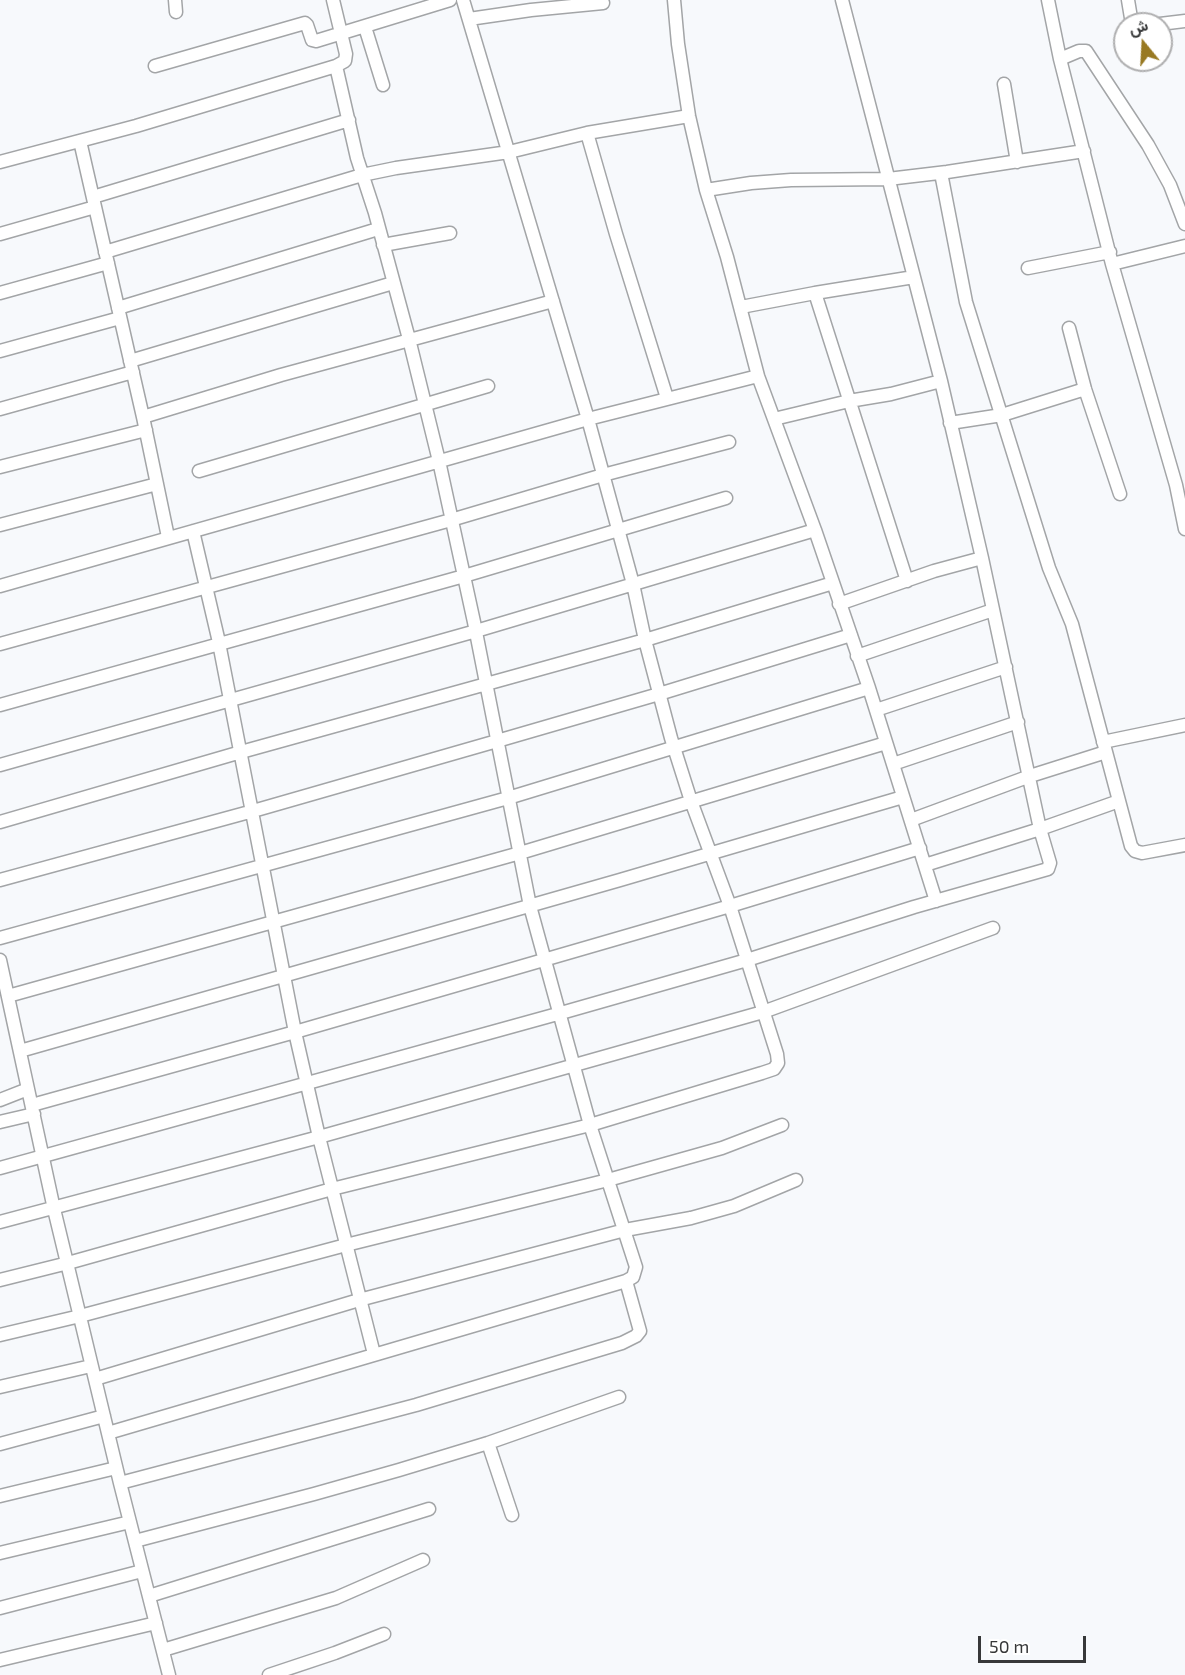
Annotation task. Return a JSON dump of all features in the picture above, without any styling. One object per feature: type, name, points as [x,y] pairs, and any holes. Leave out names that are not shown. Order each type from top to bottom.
[{"type":"street","points":[[0,162],[336,66],[346,58],[333,0]]},
{"type":"street","points":[[155,66],[305,23],[314,42],[450,0]]},
{"type":"street","points":[[0,1280],[332,1189],[590,1125],[774,1069],[778,1063],[730,906],[691,801],[674,747],[588,418],[463,0]]},
{"type":"street","points":[[674,0],[689,116],[706,190],[741,307],[758,376],[870,688],[936,901]]},
{"type":"street","points":[[0,1168],[43,1158],[747,960],[1048,869],[1050,863],[1040,830],[982,558],[941,381],[842,0]]},
{"type":"street","points":[[1048,0],[1083,152],[1176,485],[1185,529]]},
{"type":"street","points":[[470,19],[603,3]]},
{"type":"street","points":[[365,27],[383,85]]},
{"type":"street","points":[[1060,58],[1079,51],[1086,51],[1148,145],[1182,203],[1185,224]]},
{"type":"street","points":[[108,1433],[626,1281],[633,1277],[636,1267],[590,1125],[530,906],[476,631],[439,461],[409,339],[362,175],[336,66]]},
{"type":"street","points":[[1004,84],[1017,162]]},
{"type":"street","points":[[0,293],[362,175],[509,152],[587,133],[689,116]]},
{"type":"street","points":[[0,234],[349,120]]},
{"type":"street","points":[[587,133],[667,398]]},
{"type":"street","points":[[80,141],[168,537]]},
{"type":"street","points":[[706,190],[791,180],[888,178],[941,173],[1083,152]]},
{"type":"street","points":[[941,173],[966,302],[1049,568],[1067,608],[1129,842],[1135,851],[1142,853],[1185,845]]},
{"type":"street","points":[[0,351],[378,229]]},
{"type":"street","points":[[383,245],[450,233]]},
{"type":"street","points":[[1028,268],[1185,246]]},
{"type":"street","points":[[741,307],[914,278]]},
{"type":"street","points":[[0,409],[393,283]]},
{"type":"street","points":[[815,293],[907,581]]},
{"type":"street","points":[[143,417],[281,375],[553,301]]},
{"type":"street","points":[[1069,328],[1085,389],[1120,495]]},
{"type":"street","points":[[0,586],[588,418],[758,376]]},
{"type":"street","points":[[774,419],[941,381]]},
{"type":"street","points":[[199,471],[489,386]]},
{"type":"street","points":[[950,423],[1002,415],[1085,389]]},
{"type":"street","points":[[0,467],[146,430]]},
{"type":"street","points":[[0,644],[451,520],[603,475],[729,442]]},
{"type":"street","points":[[0,525],[157,484]]},
{"type":"street","points":[[0,705],[464,576],[726,498]]},
{"type":"street","points":[[0,765],[476,631],[815,530]]},
{"type":"street","points":[[192,531],[219,644],[296,1032],[332,1189],[374,1354]]},
{"type":"street","points":[[840,604],[982,558]]},
{"type":"street","points":[[0,822],[241,752],[645,640],[833,582]]},
{"type":"street","points":[[857,656],[993,610]]},
{"type":"street","points":[[0,880],[253,812],[659,694],[850,635]]},
{"type":"street","points":[[876,710],[1006,668]]},
{"type":"street","points":[[0,938],[508,798],[870,688]]},
{"type":"street","points":[[893,764],[1018,722]]},
{"type":"street","points":[[910,820],[1105,747],[1185,725]]},
{"type":"street","points":[[8,996],[274,923],[886,743]]},
{"type":"street","points":[[20,1051],[903,797]]},
{"type":"street","points":[[925,865],[1040,830],[1119,801]]},
{"type":"street","points":[[0,1122],[33,1109],[730,906],[920,848]]},
{"type":"street","points":[[0,1222],[320,1137],[763,1012],[993,928]]},
{"type":"street","points":[[0,960],[91,1366],[169,1675]]},
{"type":"street","points":[[0,1101],[28,1089]]},
{"type":"street","points":[[0,1335],[608,1180],[722,1148],[782,1125]]},
{"type":"street","points":[[95,1379],[359,1300],[625,1230],[691,1218],[734,1206],[796,1180]]},
{"type":"street","points":[[120,1483],[416,1405],[621,1342],[636,1336],[640,1331],[626,1281]]},
{"type":"street","points":[[0,1387],[91,1366]]},
{"type":"street","points":[[135,1541],[314,1494],[488,1443],[619,1397]]},
{"type":"street","points":[[0,1444],[104,1416]]},
{"type":"street","points":[[488,1443],[512,1515]]},
{"type":"street","points":[[0,1496],[116,1468]]},
{"type":"street","points":[[148,1596],[429,1509]]},
{"type":"street","points":[[0,1553],[130,1522]]},
{"type":"street","points":[[163,1650],[336,1598],[423,1560]]},
{"type":"street","points":[[0,1608],[142,1571]]},
{"type":"street","points":[[0,1660],[156,1623]]},
{"type":"street","points":[[268,1675],[384,1634]]}]
